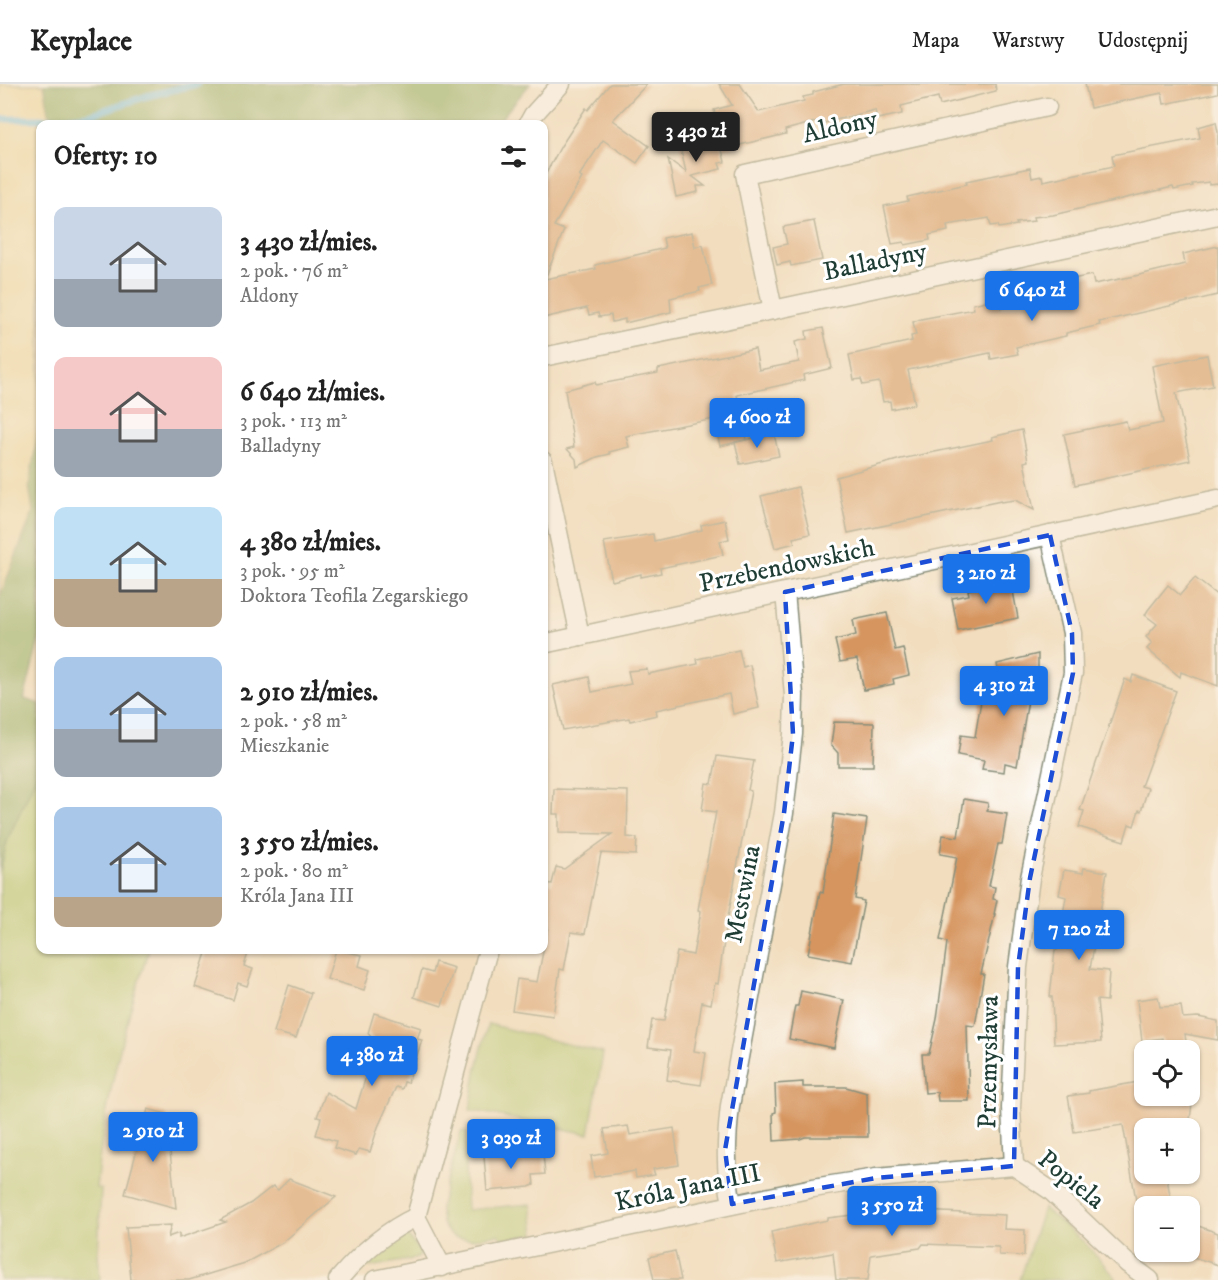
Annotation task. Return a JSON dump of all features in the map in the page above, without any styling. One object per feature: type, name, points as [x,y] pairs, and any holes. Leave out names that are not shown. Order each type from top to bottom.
[{"type":"street","points":[[530,120],[561,84]]},
{"type":"street","name":"Aldony","points":[[773,310],[745,174],[1047,107]]},
{"type":"street","name":"Balladyny","points":[[548,356],[1218,215]]},
{"type":"street","points":[[548,485],[580,636]]},
{"type":"street","name":"Przebendowskich","points":[[548,643],[1218,499]]},
{"type":"street","name":"Przemysława","points":[[1014,1166],[1011,1108],[1018,967],[1030,878],[1073,674],[1072,633],[1050,535]]},
{"type":"street","name":"Mestwina","points":[[732,1204],[727,1180],[725,1150],[730,1106],[784,813],[793,734],[794,695],[785,592]]},
{"type":"street","points":[[442,1267],[416,1217],[487,954]]},
{"type":"street","name":"Króla Jana III","points":[[375,1280],[732,1204],[876,1178],[1014,1166]]},
{"type":"street","name":"Popiela","points":[[1014,1166],[1050,1190],[1126,1263],[1150,1280]]},
{"type":"street","points":[[338,1280],[351,1265],[397,1226],[416,1217]]},
{"type":"highlighted area","points":[[1050,535],[1072,633],[1073,673],[1030,878],[1018,967],[1014,1166],[876,1178],[732,1204],[725,1150],[784,813],[793,734],[785,592]]},
{"type":"green space","points":[[44,84],[530,84],[501,120],[60,120],[49,113]]},
{"type":"green space","points":[[36,443],[36,652],[24,699],[36,703],[36,777],[7,841],[0,872],[0,596],[33,512],[29,486]]},
{"type":"green space","points":[[36,777],[36,954],[148,954],[123,1038],[104,1127],[96,1188],[101,1189],[98,1254],[100,1280],[0,1280],[0,872],[7,841]]},
{"type":"green space","points":[[488,1024],[603,1053],[589,1134],[470,1110],[476,1072]]},
{"type":"green space","points":[[461,1131],[467,1132],[465,1177],[467,1210],[531,1204],[535,1234],[509,1239],[501,1238],[499,1234],[472,1239],[457,1238],[449,1234],[442,1223],[440,1209]]},
{"type":"green space","points":[[1043,1208],[1085,1243],[1116,1278],[1115,1280],[1020,1280]]},
{"type":"green space","points":[[404,1234],[421,1253],[418,1258],[370,1267],[367,1263]]},
{"type":"sand","points":[[0,84],[44,84],[49,113],[60,120],[36,120],[36,443],[29,486],[33,512],[0,596]]},
{"type":"building","points":[[610,84],[647,84],[613,120],[649,146],[637,163],[603,140],[579,176],[582,178],[554,226],[564,230],[548,271],[548,170],[586,108],[588,110]]},
{"type":"building","points":[[719,84],[740,84],[759,112],[804,101],[803,97],[813,95],[813,92],[844,84],[995,84],[996,91],[940,105],[938,97],[901,106],[902,114],[877,119],[875,110],[824,123],[823,120],[785,130],[786,134],[723,149],[714,110],[732,105]]},
{"type":"building","points":[[1085,84],[1218,84],[1218,93],[1164,104],[1162,93],[1090,108]]},
{"type":"building","points":[[1216,122],[1218,184],[1209,185],[1209,182],[1192,184],[1193,186],[1174,190],[1173,187],[1053,215],[1033,217],[1034,221],[999,228],[998,225],[991,226],[989,218],[947,225],[948,231],[929,235],[930,240],[905,245],[904,242],[892,244],[884,206],[908,201],[907,197],[967,184],[966,181],[1030,168],[1032,178],[1042,176],[1043,181],[1114,166],[1112,155],[1200,138],[1198,127]]},
{"type":"building","points":[[718,133],[725,162],[719,163],[721,169],[692,176],[705,186],[697,186],[698,192],[676,197],[668,159],[686,172],[679,142]]},
{"type":"building","points":[[814,221],[822,260],[791,266],[790,262],[777,265],[773,247],[787,244],[783,227]]},
{"type":"building","points":[[692,232],[695,247],[703,245],[712,285],[699,288],[700,291],[670,298],[671,312],[625,323],[625,319],[612,322],[611,315],[599,317],[598,313],[589,315],[587,308],[548,317],[548,278],[596,269],[595,265],[665,248],[663,238]]},
{"type":"building","points":[[1218,246],[1218,295],[1099,322],[1100,325],[1066,333],[1066,336],[1016,347],[1018,354],[991,359],[990,353],[908,370],[915,404],[891,409],[890,401],[883,402],[879,382],[863,385],[861,379],[854,380],[849,355],[912,341],[911,336],[916,335],[913,322],[921,319],[974,309],[973,304],[998,298],[1001,308],[1052,297],[1051,292],[1073,287],[1072,279],[1092,275],[1094,284],[1135,276],[1185,264],[1183,254]]},
{"type":"building","points":[[823,328],[832,368],[803,375],[804,380],[737,395],[746,440],[720,446],[714,419],[626,436],[629,447],[609,452],[610,454],[597,457],[577,467],[576,459],[567,449],[574,447],[565,390],[595,382],[596,385],[658,373],[658,369],[755,349],[759,370],[799,362],[795,342],[807,339],[806,331]]},
{"type":"building","points":[[1207,355],[1213,386],[1176,393],[1190,460],[1075,485],[1064,434],[1126,421],[1128,430],[1163,423],[1152,366]]},
{"type":"building","points":[[1022,430],[1028,461],[1024,462],[1034,510],[1015,500],[1001,501],[848,533],[836,477],[901,459],[993,440],[992,437]]},
{"type":"building","points":[[774,434],[779,456],[740,464],[735,442]]},
{"type":"building","points":[[798,487],[810,534],[793,538],[795,543],[775,548],[761,496]]},
{"type":"building","points":[[725,520],[729,539],[720,541],[723,555],[660,568],[661,573],[641,577],[641,574],[612,581],[604,542],[653,534],[654,541],[702,530],[701,525]]},
{"type":"building","points":[[1010,575],[1018,618],[958,630],[952,598],[969,595],[968,590],[994,585],[993,579]]},
{"type":"building","points":[[1195,578],[1218,596],[1218,686],[1181,672],[1180,677],[1147,649],[1152,643],[1146,637],[1157,624],[1145,615],[1148,610],[1168,585],[1180,595]]},
{"type":"building","points":[[887,613],[895,650],[903,648],[909,675],[893,679],[894,684],[864,690],[857,659],[840,662],[835,640],[856,635],[853,620]]},
{"type":"building","points":[[739,650],[743,667],[750,665],[759,708],[733,714],[729,694],[656,710],[657,715],[630,721],[629,718],[563,730],[553,685],[589,677],[592,692],[631,684],[628,671],[647,669],[648,674],[698,664],[697,659]]},
{"type":"building","points":[[1038,654],[1038,696],[1029,694],[1017,766],[1005,763],[1004,772],[982,769],[984,760],[958,755],[961,735],[975,737],[981,701],[1005,704],[997,664]]},
{"type":"building","points":[[1133,675],[1176,691],[1141,786],[1148,788],[1141,811],[1139,810],[1134,826],[1129,824],[1124,841],[1079,827],[1084,811],[1080,810],[1125,679],[1131,682]]},
{"type":"building","points":[[834,722],[874,723],[873,766],[838,766],[838,753],[831,745]]},
{"type":"building","points":[[717,756],[754,761],[748,790],[751,791],[718,984],[715,983],[711,1004],[702,1002],[694,1051],[706,1053],[701,1085],[667,1080],[671,1050],[648,1047],[652,1020],[664,1021],[677,952],[693,955],[701,911],[698,910],[716,812],[702,810],[706,783],[712,784]]},
{"type":"building","points":[[554,789],[628,791],[627,837],[637,838],[636,855],[601,853],[585,934],[571,932],[564,970],[560,969],[553,1016],[512,1010],[517,979],[537,982],[543,954],[548,954],[548,884],[552,884],[556,867],[564,869],[612,834],[559,833],[559,814],[553,814]]},
{"type":"building","points":[[964,799],[988,803],[987,811],[1007,814],[1002,844],[998,844],[989,886],[995,887],[993,899],[997,900],[981,974],[984,974],[975,1026],[967,1025],[969,1101],[938,1101],[937,1092],[925,1093],[922,1054],[929,1054],[937,1019],[947,942],[940,940],[957,857],[940,854],[943,835],[958,837]]},
{"type":"building","points":[[834,814],[867,819],[855,899],[864,901],[852,962],[808,954],[820,892],[823,893]]},
{"type":"building","points":[[1084,868],[1107,872],[1090,969],[1109,971],[1107,1001],[1097,1000],[1101,1042],[1054,1044],[1052,997],[1050,997],[1055,950],[1057,950],[1066,897],[1059,895],[1064,870],[1083,873]]},
{"type":"building","points":[[206,954],[248,954],[244,966],[253,969],[247,986],[238,983],[233,1000],[195,987]]},
{"type":"building","points":[[335,954],[362,955],[359,966],[370,970],[364,990],[327,979]]},
{"type":"building","points":[[435,962],[454,968],[442,1006],[414,997],[422,970],[432,973]]},
{"type":"building","points":[[289,985],[311,993],[296,1038],[274,1032]]},
{"type":"building","points":[[801,991],[844,1000],[834,1048],[789,1039],[795,1006],[798,1006]]},
{"type":"building","points":[[1158,997],[1160,1007],[1181,1006],[1183,1018],[1198,1017],[1218,1021],[1218,1040],[1185,1034],[1186,1040],[1162,1040],[1162,1038],[1142,1040],[1137,1000]]},
{"type":"building","points":[[374,1013],[421,1028],[417,1039],[422,1040],[408,1083],[404,1082],[402,1089],[396,1087],[378,1127],[370,1152],[359,1149],[356,1155],[334,1148],[336,1141],[316,1135],[321,1118],[317,1117],[326,1092],[356,1109],[376,1044],[368,1033]]},
{"type":"building","points":[[803,1082],[803,1087],[846,1087],[867,1093],[868,1137],[805,1137],[774,1141],[775,1084]]},
{"type":"building","points":[[1134,1083],[1134,1106],[1192,1106],[1190,1118],[1134,1118],[1134,1184],[1168,1184],[1170,1196],[1135,1196],[1123,1125],[1074,1132],[1068,1096],[1089,1093],[1089,1091]]},
{"type":"building","points":[[148,1109],[166,1114],[176,1208],[125,1194]]},
{"type":"building","points":[[628,1126],[630,1135],[674,1128],[679,1165],[653,1169],[655,1175],[636,1178],[635,1171],[594,1177],[591,1156],[608,1153],[604,1129]]},
{"type":"building","points":[[490,1148],[497,1148],[506,1157],[543,1154],[545,1174],[533,1175],[534,1185],[529,1187],[487,1191],[484,1157]]},
{"type":"building","points":[[289,1179],[336,1197],[282,1243],[245,1263],[189,1280],[131,1280],[126,1227],[171,1225],[168,1237],[179,1233],[179,1238],[226,1222],[220,1220],[251,1203],[273,1186],[278,1190]]},
{"type":"building","points":[[921,1207],[922,1211],[1005,1215],[1004,1229],[1025,1230],[1024,1256],[999,1255],[999,1247],[923,1244],[920,1248],[871,1255],[868,1280],[836,1280],[833,1253],[777,1263],[771,1232],[828,1220],[828,1218]]},
{"type":"building","points":[[1200,1227],[1218,1233],[1218,1265],[1200,1259]]},
{"type":"building","points":[[675,1251],[681,1280],[654,1280],[649,1257]]},
{"type":"waterway","points":[[0,119],[59,119],[89,115],[147,96],[197,84]]}]
